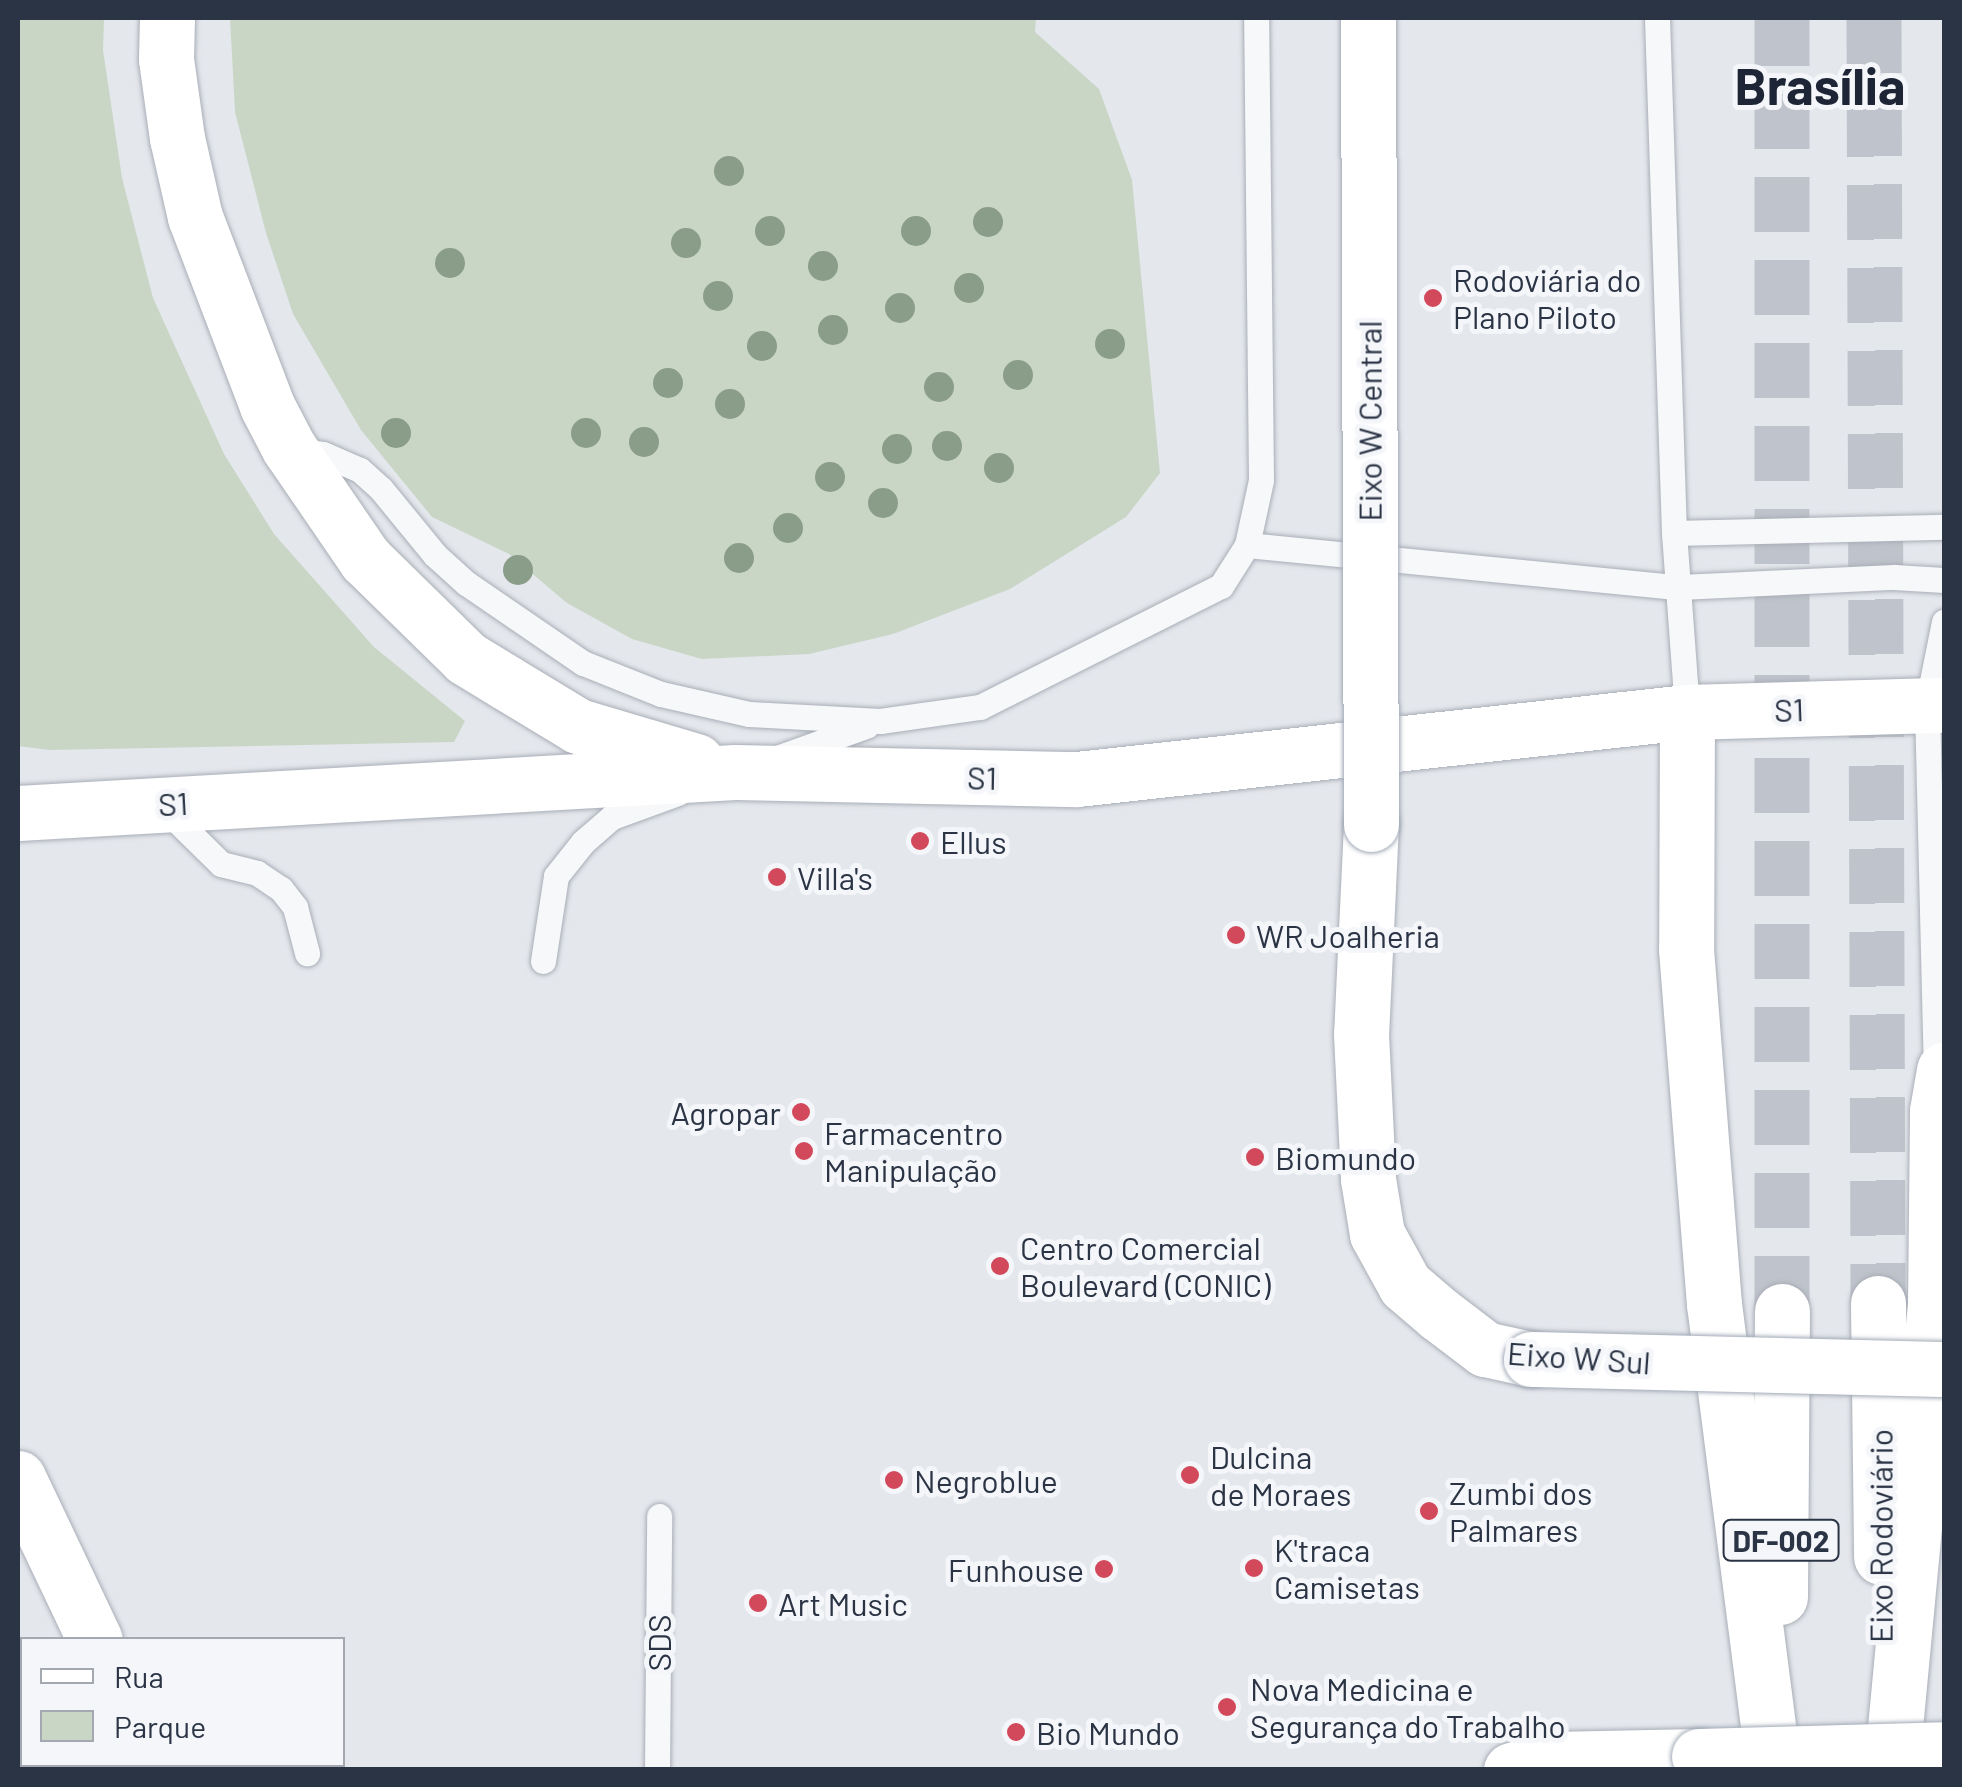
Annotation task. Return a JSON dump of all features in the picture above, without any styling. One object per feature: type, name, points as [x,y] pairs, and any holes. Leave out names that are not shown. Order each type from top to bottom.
[{"type":"main road","points":[[167,18],[166,59],[177,138],[195,217],[267,406],[290,448],[365,559],[466,658],[578,726],[735,772]]},
{"type":"main road","name":"Eixo W Central","points":[[1368,18],[1370,824]]},
{"type":"main road","name":"S1","points":[[18,813],[735,772],[1077,778],[1687,712],[1936,705]]},
{"type":"main road","points":[[1687,712],[1686,950],[1714,1304],[1777,1770]]},
{"type":"main road","name":"Eixo W Sul","points":[[1370,824],[1361,1034],[1368,1179],[1378,1234],[1406,1285],[1485,1349],[1531,1360],[1944,1369]]},
{"type":"main road","points":[[1891,1770],[1935,1306],[1941,1090]]},
{"type":"main road","name":"Eixo Rodoviário","points":[[1878,1303],[1882,1770]]},
{"type":"main road","name":"DF-002","points":[[1777,1770],[1782,1311]]},
{"type":"main road","points":[[18,1478],[94,1637]]},
{"type":"main road","points":[[1511,1770],[1552,1759],[1624,1763],[1699,1756],[1944,1750]]},
{"type":"lane","points":[[543,962],[556,876],[583,842],[612,817],[880,721],[980,706],[1070,665],[1221,586],[1247,545],[1262,480],[1256,18]]},
{"type":"lane","points":[[1657,18],[1674,533],[1687,712]]},
{"type":"lane","points":[[290,448],[323,454],[360,470],[435,555],[466,583],[582,663],[661,694],[749,714],[880,721]]},
{"type":"lane","points":[[1674,533],[1944,526]]},
{"type":"lane","points":[[1247,545],[1678,587],[1894,578],[1944,580]]},
{"type":"lane","points":[[1941,1090],[1936,705],[1944,622]]},
{"type":"lane","points":[[159,804],[222,864],[257,874],[281,889],[295,907],[307,953]]},
{"type":"lane","name":"SDS","points":[[657,1770],[659,1516]]},
{"type":"green space","points":[[18,18],[104,18],[103,50],[122,178],[153,298],[224,454],[274,534],[374,647],[465,721],[454,742],[50,750],[18,746]]},
{"type":"green space","points":[[230,18],[1036,18],[1035,32],[1099,89],[1132,180],[1160,473],[1126,517],[1010,589],[893,634],[809,654],[702,659],[632,639],[567,603],[509,554],[432,517],[361,430],[293,314],[266,233],[235,112]]},
{"type":"tunnel","points":[[1782,18],[1782,1311]]},
{"type":"tunnel","points":[[1874,18],[1878,1303]]},
{"type":"place","name":"Rodoviária do Plano Piloto","points":[[1433,298]]},
{"type":"place","name":"Ellus","points":[[920,841]]},
{"type":"place","name":"Villa's","points":[[777,877]]},
{"type":"place","name":"WR Joalheria","points":[[1236,935]]},
{"type":"place","name":"Agropar","points":[[801,1112]]},
{"type":"place","name":"Farmacentro Manipulação","points":[[804,1151]]},
{"type":"place","name":"Biomundo","points":[[1255,1157]]},
{"type":"place","name":"Centro Comercial Boulevard (CONIC)","points":[[1000,1266]]},
{"type":"place","name":"Dulcina de Moraes","points":[[1190,1475]]},
{"type":"place","name":"Negroblue","points":[[894,1480]]},
{"type":"place","name":"Zumbi dos Palmares","points":[[1429,1511]]},
{"type":"place","name":"K'traca Camisetas","points":[[1254,1568]]},
{"type":"place","name":"Funhouse","points":[[1104,1569]]},
{"type":"place","name":"Art Music","points":[[758,1603]]},
{"type":"place","name":"Nova Medicina e Segurança do Trabalho","points":[[1227,1707]]},
{"type":"place","name":"Bio Mundo","points":[[1016,1732]]},
{"type":"district","name":"Brasília","points":[[1820,85]]}]
